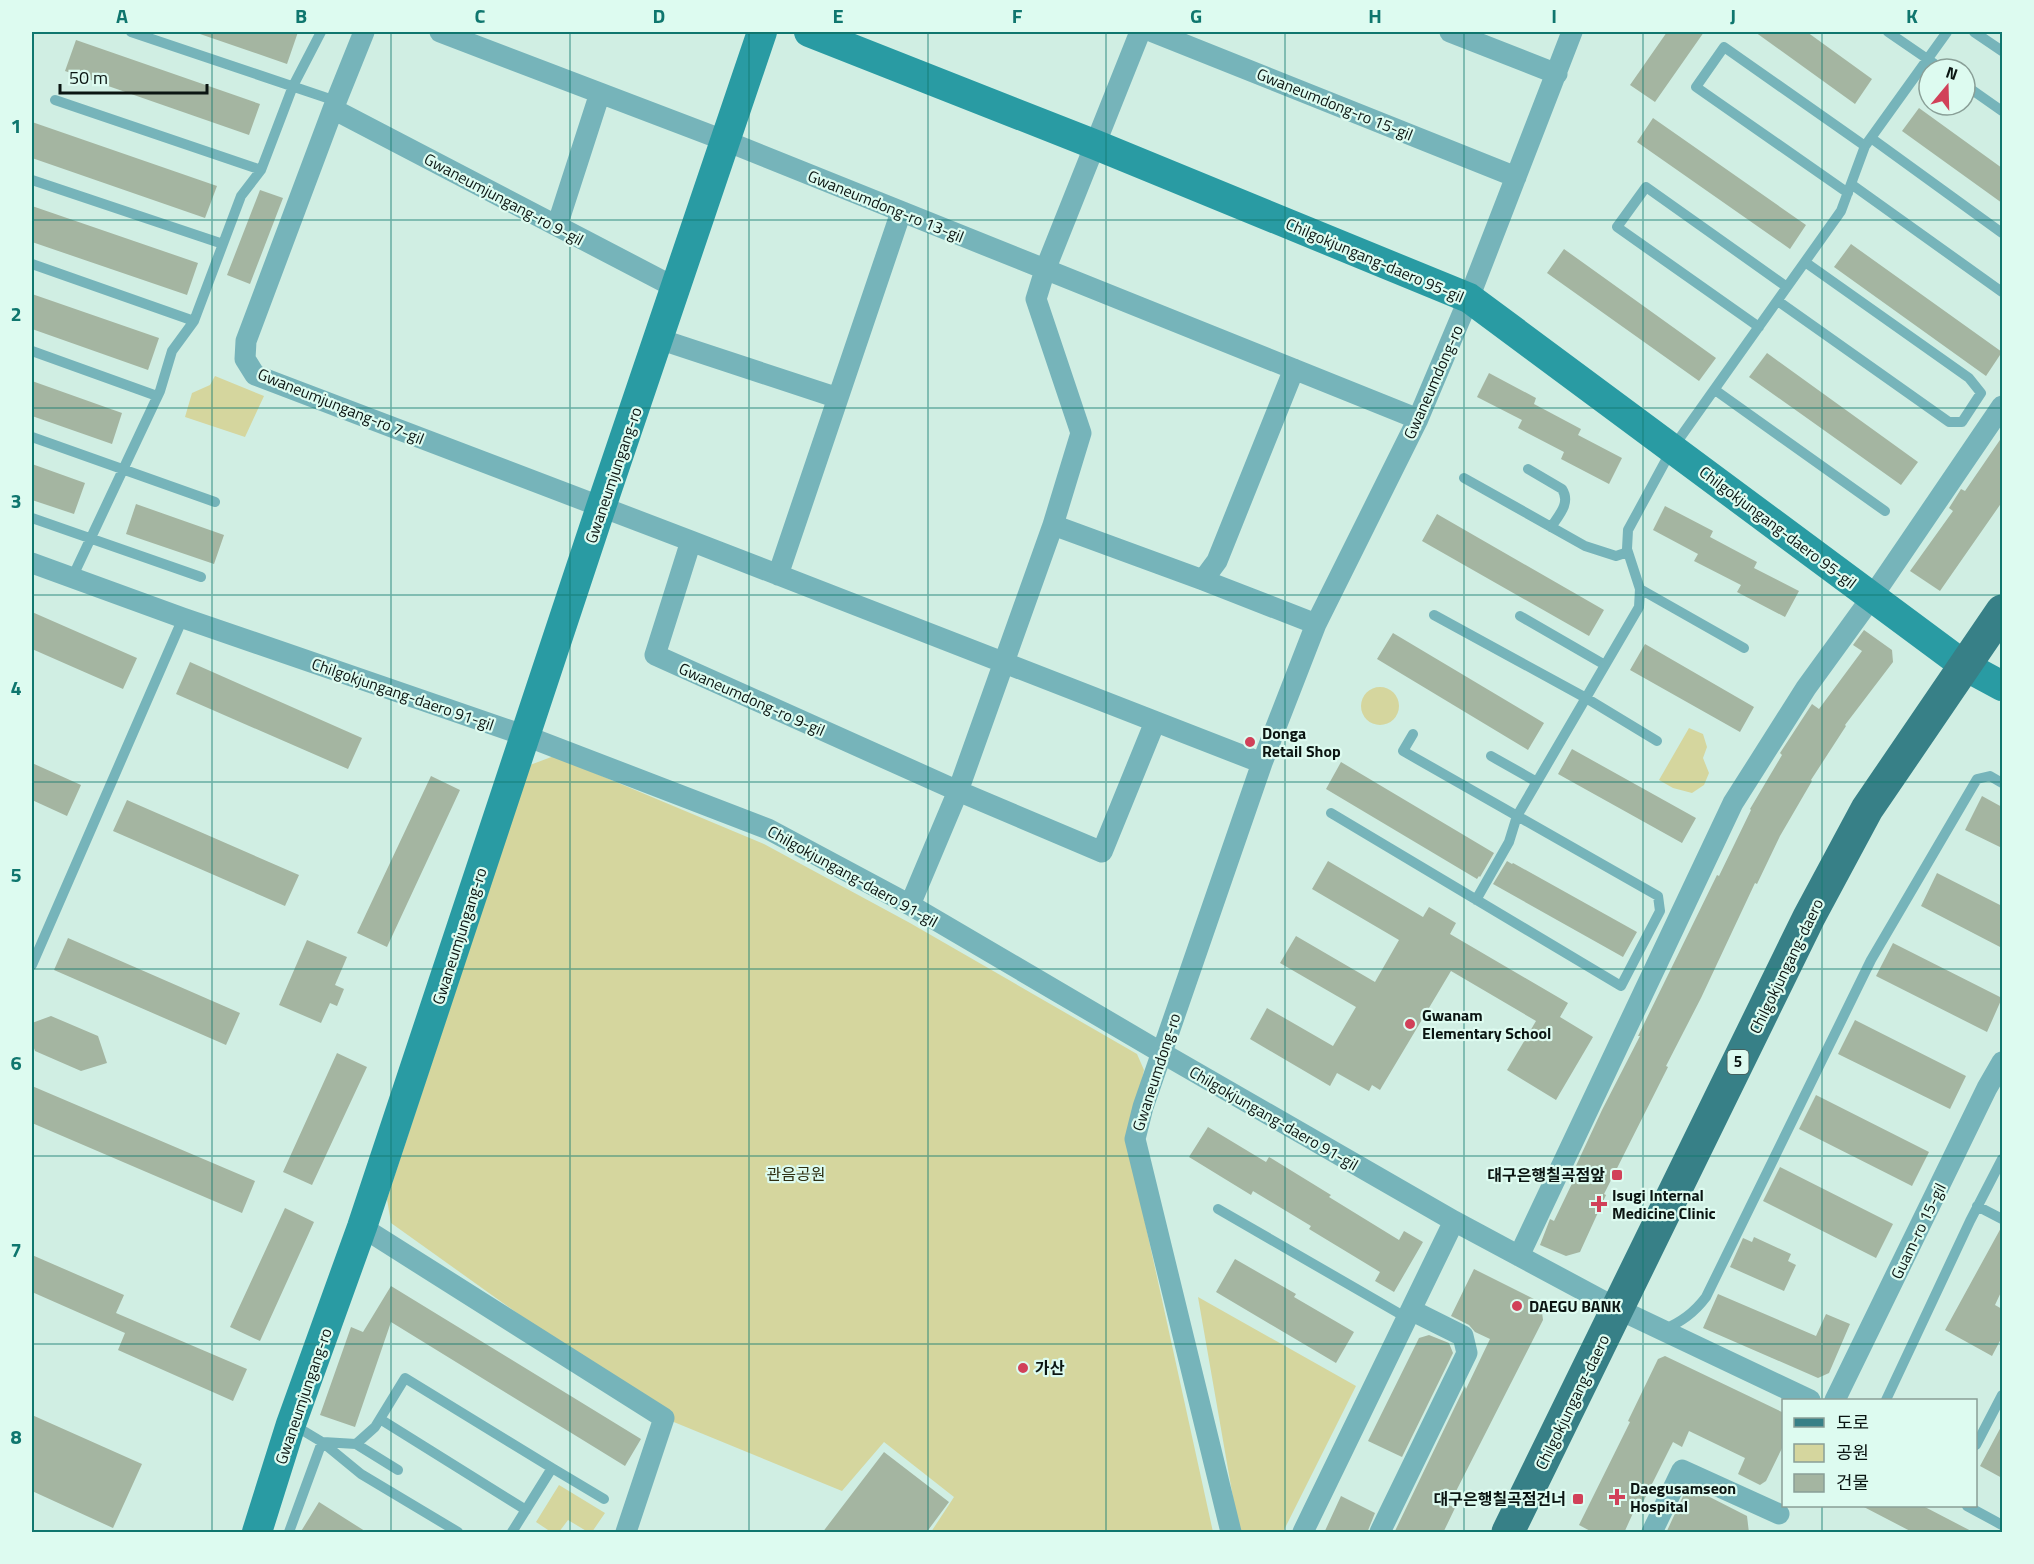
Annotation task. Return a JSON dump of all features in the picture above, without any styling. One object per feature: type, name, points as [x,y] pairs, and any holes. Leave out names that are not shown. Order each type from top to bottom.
[{"type":"main road","name":"Gwaneumjungang-ro","points":[[257,1533],[291,1424],[362,1227],[762,32]]},
{"type":"main road","name":"Chilgokjungang-daero 95-gil","points":[[809,32],[1096,145],[1469,298],[1965,666],[2002,686]]},
{"type":"main road","name":"Chilgokjungang-daero","points":[[1508,1533],[1809,917],[1867,810],[2002,611]]},
{"type":"street","name":"Gwaneumjungang-ro 7-gil","points":[[364,32],[334,105],[246,341],[244,359],[255,375],[602,507]]},
{"type":"street","points":[[440,32],[600,93],[557,226]]},
{"type":"street","points":[[910,905],[958,792],[1053,525],[1081,433],[1036,299],[1045,270],[1140,32]]},
{"type":"street","name":"Gwaneumdong-ro 15-gil","points":[[1153,32],[1516,177]]},
{"type":"street","points":[[1450,32],[1557,74]]},
{"type":"street","name":"Gwaneumdong-ro","points":[[1231,1533],[1135,1140],[1143,1107],[1262,763],[1316,624],[1418,419],[1469,298],[1572,32]]},
{"type":"street","name":"Gwaneumdong-ro 13-gil","points":[[600,93],[726,141],[1418,419]]},
{"type":"street","name":"Gwaneumjungang-ro 9-gil","points":[[334,105],[676,288]]},
{"type":"street","points":[[778,575],[901,212]]},
{"type":"street","points":[[659,339],[838,398]]},
{"type":"street","points":[[1203,580],[1217,561],[1294,369]]},
{"type":"street","points":[[1519,1256],[1733,802],[1806,688],[1872,597],[2002,406]]},
{"type":"street","points":[[602,507],[1262,763]]},
{"type":"street","points":[[1053,525],[1316,624]]},
{"type":"street","name":"Gwaneumdong-ro 9-gil","points":[[691,541],[655,655],[958,792],[1102,852],[1155,722]]},
{"type":"street","name":"Chilgokjungang-daero 91-gil","points":[[32,563],[183,618],[526,736],[768,829],[910,905],[1454,1221],[1618,1309],[1806,1399]]},
{"type":"street","name":"Guam-ro 15-gil","points":[[1836,1399],[2002,1062]]},
{"type":"street","points":[[1303,1533],[1454,1221]]},
{"type":"street","points":[[362,1227],[664,1418],[626,1533]]},
{"type":"street","points":[[1380,1533],[1467,1353],[1463,1336],[1409,1314]]},
{"type":"street","points":[[1653,1533],[1682,1470],[1777,1517]]},
{"type":"lane","points":[[131,32],[293,86],[334,105]]},
{"type":"lane","points":[[72,578],[157,396],[172,351],[194,321],[241,196],[261,170],[293,86],[321,32]]},
{"type":"lane","points":[[1888,32],[1925,57]]},
{"type":"lane","points":[[1929,57],[1947,32]]},
{"type":"lane","points":[[1974,32],[2002,51]]},
{"type":"lane","points":[[2002,232],[1724,47],[1696,87],[2002,292]]},
{"type":"lane","points":[[1476,900],[1509,842],[1517,816],[1639,608],[1640,589],[1628,552],[1628,530],[1672,449],[1841,211],[1868,142],[1917,74]]},
{"type":"lane","points":[[1977,93],[2002,111]]},
{"type":"lane","points":[[55,100],[261,170]]},
{"type":"lane","points":[[32,180],[223,244]]},
{"type":"lane","points":[[1760,327],[1617,227],[1646,187],[1787,287]]},
{"type":"lane","points":[[1778,301],[1949,422],[1962,422],[1981,393],[1969,378],[1805,262]]},
{"type":"lane","points":[[32,264],[194,321]]},
{"type":"lane","points":[[32,351],[157,396]]},
{"type":"lane","points":[[1715,390],[1885,511]]},
{"type":"lane","points":[[32,437],[215,502]]},
{"type":"lane","points":[[1528,469],[1562,489],[1565,494],[1566,501],[1551,527]]},
{"type":"lane","points":[[1464,478],[1585,546],[1616,556],[1628,552]]},
{"type":"lane","points":[[32,518],[201,577]]},
{"type":"lane","points":[[1640,589],[1744,648]]},
{"type":"lane","points":[[1434,615],[1586,698],[1657,741]]},
{"type":"lane","points":[[1520,616],[1605,665]]},
{"type":"lane","points":[[32,965],[183,618]]},
{"type":"lane","points":[[1331,813],[1622,986],[1660,911],[1658,896],[1403,751],[1413,734]]},
{"type":"lane","points":[[1491,756],[1537,782]]},
{"type":"lane","points":[[1663,1330],[1678,1324],[1697,1309],[1706,1297],[1871,960],[1977,779],[1990,776],[2002,783]]},
{"type":"lane","points":[[1887,1399],[1977,1206],[2002,1159]]},
{"type":"lane","points":[[1977,1206],[2002,1219]]},
{"type":"lane","points":[[1218,1209],[1409,1314]]},
{"type":"lane","points":[[356,1444],[375,1427],[405,1378],[604,1499]]},
{"type":"lane","points":[[1977,1443],[2001,1402]]},
{"type":"lane","points":[[380,1419],[526,1510]]},
{"type":"lane","points":[[291,1424],[322,1442],[361,1474],[458,1533]]},
{"type":"lane","points":[[322,1442],[356,1444],[398,1470]]},
{"type":"lane","points":[[289,1533],[322,1442]]},
{"type":"lane","points":[[512,1533],[552,1468]]},
{"type":"lane","points":[[1969,1507],[2002,1525]]},
{"type":"green space","points":[[215,376],[264,396],[245,437],[185,417],[192,393],[210,385]]},
{"type":"green space","points":[[1380,687],[1394,692],[1399,706],[1394,720],[1380,725],[1366,720],[1361,706],[1366,692]]},
{"type":"green space","points":[[1689,728],[1703,734],[1707,747],[1703,758],[1709,773],[1704,785],[1692,793],[1673,788],[1659,780]]},
{"type":"green space","name":"관음공원","points":[[554,756],[764,844],[910,923],[1137,1054],[1144,1070],[1128,1145],[1213,1532],[931,1532],[954,1497],[884,1442],[842,1491],[664,1418],[391,1223],[387,1199],[530,765]]},
{"type":"green space","points":[[1198,1297],[1356,1386],[1283,1532],[1239,1532]]},
{"type":"green space","points":[[559,1485],[605,1513],[592,1532],[568,1520],[559,1532],[551,1532],[536,1522]]},
{"type":"building","points":[[200,32],[298,32],[287,64],[200,34]]},
{"type":"building","points":[[1667,32],[1704,32],[1655,102],[1630,85]]},
{"type":"building","points":[[1755,32],[1807,32],[1872,79],[1855,104]]},
{"type":"building","points":[[76,40],[260,104],[249,135],[65,71]]},
{"type":"building","points":[[1917,111],[1917,117],[1931,117],[2002,168],[2002,203],[1902,131]]},
{"type":"building","points":[[1653,118],[1806,225],[1790,249],[1637,142]]},
{"type":"building","points":[[32,122],[217,186],[205,218],[32,158]]},
{"type":"building","points":[[260,190],[283,198],[250,284],[227,275]]},
{"type":"building","points":[[32,206],[198,263],[187,295],[32,242]]},
{"type":"building","points":[[1851,244],[2002,352],[1986,376],[1834,267]]},
{"type":"building","points":[[1564,249],[1716,358],[1699,381],[1547,273]]},
{"type":"building","points":[[32,294],[159,338],[148,370],[32,329]]},
{"type":"building","points":[[1767,353],[1918,462],[1901,485],[1749,377]]},
{"type":"building","points":[[1489,373],[1536,398],[1534,404],[1581,429],[1578,435],[1622,458],[1609,484],[1561,459],[1564,452],[1518,428],[1522,420],[1477,397]]},
{"type":"building","points":[[32,381],[122,413],[112,444],[32,416]]},
{"type":"building","points":[[2002,437],[2002,502],[1940,591],[1910,571],[1953,511],[1949,508],[1961,489],[1965,491]]},
{"type":"building","points":[[32,464],[85,483],[74,514],[32,500]]},
{"type":"building","points":[[136,504],[224,535],[214,564],[126,534]]},
{"type":"building","points":[[1665,506],[1713,531],[1710,537],[1757,562],[1754,568],[1799,591],[1785,617],[1737,592],[1741,585],[1694,561],[1698,554],[1653,530]]},
{"type":"building","points":[[1437,514],[1604,610],[1589,636],[1422,541]]},
{"type":"building","points":[[32,612],[137,658],[123,689],[32,649]]},
{"type":"building","points":[[1864,630],[1892,650],[1893,662],[1845,725],[1811,780],[1757,884],[1755,883],[1666,1066],[1668,1067],[1604,1194],[1606,1195],[1580,1252],[1566,1256],[1540,1245],[1550,1219],[1554,1221],[1578,1171],[1574,1170],[1602,1110],[1750,809],[1782,755],[1780,753],[1812,704],[1819,709],[1862,651],[1853,645]]},
{"type":"building","points":[[1393,633],[1544,723],[1528,750],[1377,659]]},
{"type":"building","points":[[1645,644],[1754,707],[1740,732],[1630,670]]},
{"type":"building","points":[[190,662],[362,738],[348,769],[176,694]]},
{"type":"building","points":[[1572,749],[1696,818],[1682,843],[1558,774]]},
{"type":"building","points":[[1341,762],[1494,853],[1480,877],[1477,879],[1326,789]]},
{"type":"building","points":[[32,763],[81,785],[67,816],[32,800]]},
{"type":"building","points":[[431,776],[460,790],[387,947],[357,933]]},
{"type":"building","points":[[1982,796],[2002,807],[2002,848],[1965,830]]},
{"type":"building","points":[[127,800],[299,875],[285,906],[113,831]]},
{"type":"building","points":[[1328,861],[1423,917],[1429,907],[1456,923],[1450,934],[1568,1003],[1560,1017],[1593,1037],[1556,1100],[1507,1070],[1536,1021],[1451,971],[1380,1090],[1372,1085],[1369,1091],[1337,1073],[1330,1086],[1250,1039],[1267,1008],[1333,1046],[1356,1007],[1280,963],[1296,936],[1375,982],[1399,940],[1312,889]]},
{"type":"building","points":[[1507,861],[1637,932],[1623,957],[1493,884]]},
{"type":"building","points":[[1937,873],[2002,906],[2002,948],[1921,906]]},
{"type":"building","points":[[68,938],[240,1013],[226,1045],[54,970]]},
{"type":"building","points":[[307,940],[347,957],[335,985],[344,989],[337,1006],[330,1003],[321,1023],[279,1005]]},
{"type":"building","points":[[1893,943],[2002,998],[1987,1032],[1876,976]]},
{"type":"building","points":[[51,1016],[98,1036],[107,1063],[81,1071],[35,1051],[32,1043],[32,1023]]},
{"type":"building","points":[[1855,1020],[1966,1076],[1950,1109],[1838,1054]]},
{"type":"building","points":[[337,1053],[367,1067],[312,1185],[283,1172]]},
{"type":"building","points":[[32,1086],[255,1181],[242,1213],[32,1123]]},
{"type":"building","points":[[1816,1095],[1929,1152],[1912,1186],[1799,1129]]},
{"type":"building","points":[[1208,1127],[1266,1162],[1269,1157],[1399,1240],[1404,1231],[1423,1242],[1394,1292],[1375,1281],[1380,1272],[1309,1229],[1311,1226],[1253,1191],[1251,1195],[1189,1157]]},
{"type":"building","points":[[1780,1167],[1893,1224],[1876,1258],[1763,1201]]},
{"type":"building","points":[[285,1208],[314,1222],[260,1341],[230,1327]]},
{"type":"building","points":[[2002,1226],[2002,1290],[1995,1305],[2002,1309],[2002,1337],[1992,1356],[1945,1330]]},
{"type":"building","points":[[1754,1237],[1791,1254],[1788,1261],[1796,1265],[1784,1291],[1730,1267],[1743,1238],[1752,1242]]},
{"type":"building","points":[[32,1255],[124,1295],[116,1313],[247,1369],[233,1401],[118,1350],[125,1333],[32,1292]]},
{"type":"building","points":[[1235,1259],[1296,1294],[1294,1297],[1354,1332],[1336,1363],[1216,1292]]},
{"type":"building","points":[[1474,1269],[1536,1300],[1541,1305],[1543,1320],[1449,1505],[1455,1508],[1443,1533],[1394,1533],[1490,1339],[1451,1316]]},
{"type":"building","points":[[391,1286],[641,1439],[625,1466],[391,1322],[355,1427],[320,1415],[351,1327],[363,1332]]},
{"type":"building","points":[[1718,1294],[1816,1336],[1826,1314],[1850,1324],[1829,1373],[1818,1378],[1703,1328]]},
{"type":"building","points":[[1429,1335],[1449,1343],[1453,1353],[1402,1457],[1368,1441],[1419,1338]]},
{"type":"building","points":[[1665,1356],[1782,1412],[1782,1448],[1766,1481],[1760,1485],[1738,1474],[1745,1458],[1689,1431],[1682,1447],[1673,1442],[1637,1514],[1633,1513],[1624,1533],[1594,1533],[1579,1525],[1658,1359]]},
{"type":"building","points":[[32,1415],[142,1464],[113,1528],[32,1491]]},
{"type":"building","points":[[2002,1425],[2002,1478],[1980,1466]]},
{"type":"building","points":[[884,1452],[949,1502],[926,1533],[822,1533]]},
{"type":"building","points":[[1696,1490],[1747,1516],[1749,1533],[1666,1533],[1684,1494]]},
{"type":"building","points":[[1341,1496],[1375,1513],[1367,1533],[1324,1533]]},
{"type":"building","points":[[319,1502],[368,1533],[300,1533]]},
{"type":"building","points":[[1864,1507],[1925,1507],[1975,1533],[1914,1533]]},
{"type":"place","name":"Donga Retail Shop","points":[[1250,742]]},
{"type":"place","name":"Gwanam Elementary School","points":[[1410,1024]]},
{"type":"place","name":"대구은행칠곡점앞","points":[[1617,1175]]},
{"type":"place","name":"Isugi Internal Medicine Clinic","points":[[1599,1204]]},
{"type":"place","name":"DAEGU BANK","points":[[1517,1306]]},
{"type":"place","name":"가산","points":[[1023,1368]]},
{"type":"place","name":"Daegusamseon Hospital","points":[[1617,1497]]},
{"type":"place","name":"대구은행칠곡점건너","points":[[1578,1499]]}]
